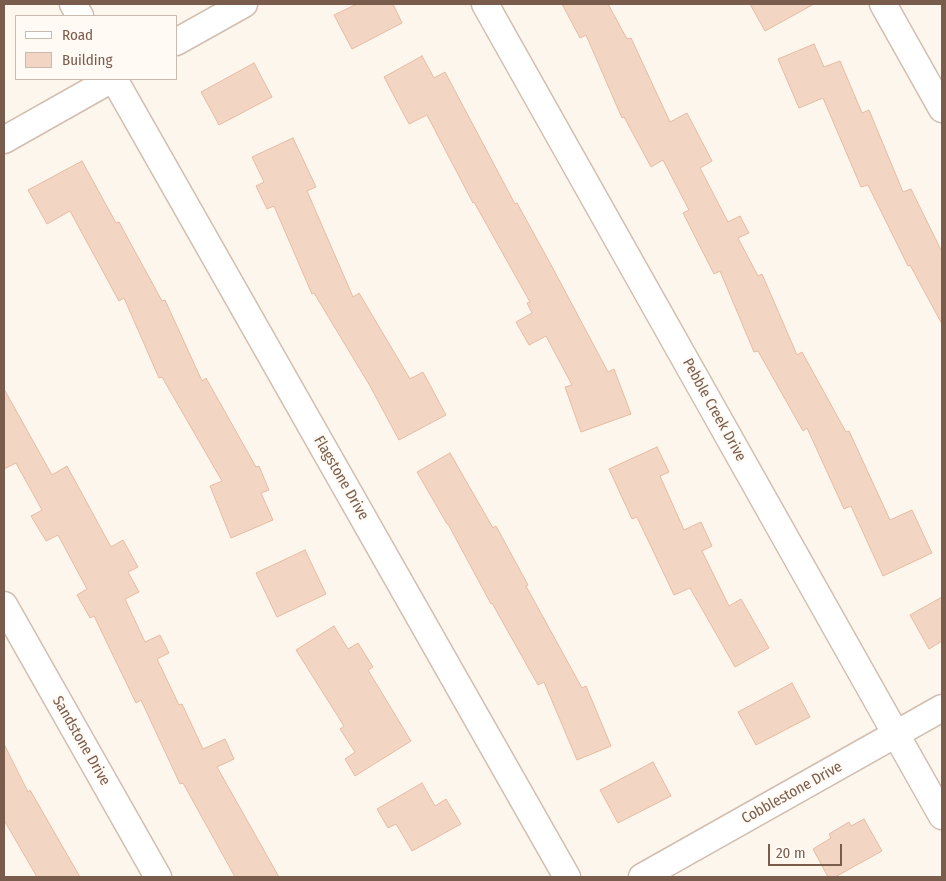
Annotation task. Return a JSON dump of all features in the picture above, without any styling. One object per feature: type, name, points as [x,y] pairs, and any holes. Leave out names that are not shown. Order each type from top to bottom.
[{"type":"street","points":[[73,4],[79,15]]},
{"type":"street","points":[[178,41],[244,4]]},
{"type":"street","name":"Pebble Creek Drive","points":[[485,4],[942,816]]},
{"type":"street","points":[[883,4],[942,109]]},
{"type":"street","points":[[4,140],[111,80]]},
{"type":"street","name":"Flagstone Drive","points":[[114,80],[567,877]]},
{"type":"street","name":"Sandstone Drive","points":[[4,605],[158,877]]},
{"type":"street","name":"Cobblestone Drive","points":[[642,877],[942,708]]},
{"type":"building","points":[[357,4],[393,4],[402,23],[352,49],[334,15]]},
{"type":"building","points":[[562,4],[608,4],[627,39],[631,38],[670,122],[687,113],[712,161],[700,168],[728,222],[740,216],[749,233],[738,238],[758,276],[762,274],[797,355],[802,352],[846,432],[849,431],[890,520],[912,510],[932,553],[883,576],[851,506],[844,509],[807,428],[803,431],[758,351],[754,352],[720,271],[714,274],[683,213],[689,210],[663,160],[651,167],[624,117],[622,118],[586,35],[580,38]]},
{"type":"building","points":[[750,4],[814,4],[765,31]]},
{"type":"building","points":[[814,44],[824,67],[840,61],[862,113],[869,110],[903,192],[911,189],[942,252],[942,324],[910,265],[908,266],[868,185],[861,187],[823,98],[799,108],[778,59]]},
{"type":"building","points":[[422,56],[434,78],[445,72],[515,204],[517,203],[608,372],[614,369],[631,414],[581,432],[565,387],[572,385],[546,336],[529,345],[516,322],[532,313],[527,303],[530,302],[473,203],[427,115],[409,124],[384,77]]},
{"type":"building","points":[[254,63],[272,97],[219,125],[201,92]]},
{"type":"building","points":[[293,138],[316,187],[307,191],[353,297],[359,293],[410,379],[423,372],[446,415],[399,440],[370,386],[314,293],[312,294],[274,206],[267,209],[256,186],[264,182],[252,157]]},
{"type":"building","points":[[82,161],[116,223],[119,222],[162,301],[165,300],[202,381],[206,378],[256,467],[259,466],[269,490],[261,493],[273,520],[231,538],[210,486],[222,481],[162,377],[159,378],[124,298],[119,301],[70,211],[47,224],[28,190]]},
{"type":"building","points":[[4,389],[52,475],[67,466],[111,547],[123,540],[138,567],[128,572],[139,592],[125,599],[145,642],[160,635],[169,653],[157,659],[179,705],[182,704],[203,749],[225,739],[234,759],[217,767],[279,877],[235,877],[183,783],[180,784],[141,700],[136,703],[94,616],[90,618],[77,595],[87,589],[58,535],[46,541],[31,516],[42,510],[16,463],[4,469]]},
{"type":"building","points":[[657,447],[669,472],[660,476],[684,530],[701,522],[712,546],[702,551],[729,606],[741,599],[769,648],[735,667],[690,588],[674,595],[637,517],[632,519],[609,469]]},
{"type":"building","points":[[450,453],[493,528],[496,526],[528,585],[526,586],[582,688],[586,686],[611,746],[577,760],[544,682],[538,685],[417,472]]},
{"type":"building","points":[[305,550],[326,594],[277,617],[256,573]]},
{"type":"building","points":[[942,597],[942,641],[929,649],[910,615]]},
{"type":"building","points":[[334,626],[348,649],[358,643],[373,667],[368,670],[411,741],[355,776],[345,759],[355,752],[340,729],[344,726],[296,650]]},
{"type":"building","points":[[792,683],[810,717],[756,745],[738,712]]},
{"type":"building","points":[[4,744],[28,792],[30,790],[80,877],[37,877],[4,820]]},
{"type":"building","points":[[653,762],[671,796],[618,823],[600,790]]},
{"type":"building","points":[[422,783],[435,806],[446,799],[461,824],[412,851],[396,824],[388,828],[377,809]]},
{"type":"building","points":[[864,819],[882,851],[835,877],[828,877],[813,849],[831,838],[829,834],[849,822],[851,826]]}]
